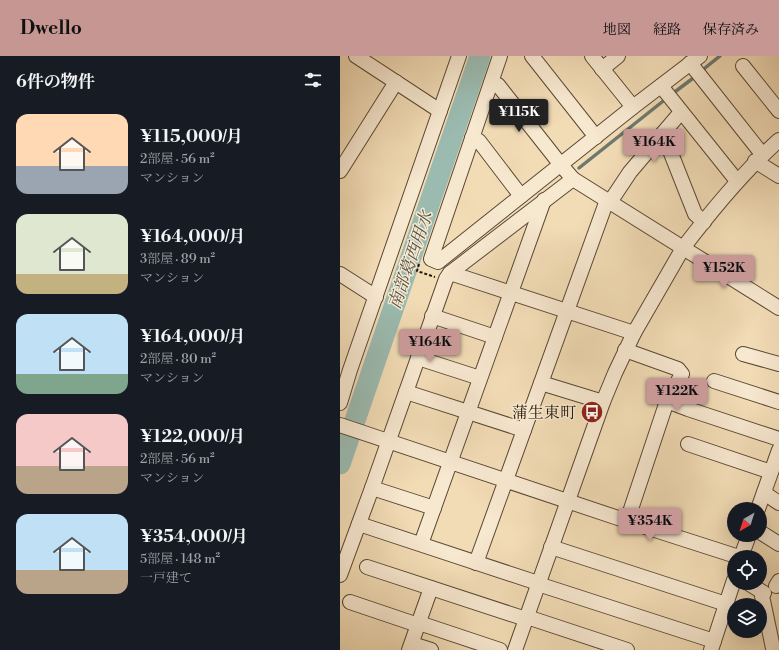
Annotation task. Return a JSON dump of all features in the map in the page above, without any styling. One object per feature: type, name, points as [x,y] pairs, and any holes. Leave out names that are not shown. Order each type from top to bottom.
[{"type":"street","points":[[356,56],[440,111]]},
{"type":"street","points":[[340,403],[345,367],[376,297],[460,56]]},
{"type":"street","points":[[500,56],[431,259],[438,262],[633,107],[695,60],[759,158],[779,176]]},
{"type":"street","points":[[532,56],[596,137]]},
{"type":"street","points":[[592,56],[633,107]]},
{"type":"street","points":[[602,69],[618,56]]},
{"type":"street","points":[[743,66],[779,111]]},
{"type":"street","points":[[340,171],[396,82]]},
{"type":"street","points":[[491,83],[498,85],[573,179],[779,308]]},
{"type":"street","points":[[661,86],[680,112],[737,181]]},
{"type":"street","points":[[476,563],[608,201],[653,143],[680,112]]},
{"type":"street","points":[[663,133],[695,214],[704,222]]},
{"type":"street","points":[[472,138],[479,141],[521,196]]},
{"type":"street","points":[[515,650],[603,402],[625,350],[683,248],[737,181],[779,140]]},
{"type":"street","points":[[340,575],[446,279],[450,273],[573,179]]},
{"type":"street","points":[[421,544],[544,200]]},
{"type":"street","points":[[450,273],[510,294],[634,333]]},
{"type":"street","points":[[340,274],[376,297]]},
{"type":"street","points":[[432,316],[495,337]]},
{"type":"street","points":[[625,350],[678,369],[682,374],[667,401],[627,521]]},
{"type":"street","points":[[743,354],[779,364]]},
{"type":"street","points":[[418,358],[480,378]]},
{"type":"street","points":[[714,381],[779,402]]},
{"type":"street","points":[[541,383],[603,402]]},
{"type":"street","points":[[406,392],[524,430]]},
{"type":"street","points":[[667,401],[779,439]]},
{"type":"street","points":[[340,426],[727,553]]},
{"type":"street","points":[[688,444],[771,472]]},
{"type":"street","points":[[761,502],[779,450]]},
{"type":"street","points":[[372,488],[434,508]]},
{"type":"street","points":[[764,493],[779,503]]},
{"type":"street","points":[[359,524],[538,583],[713,646],[731,590]]},
{"type":"street","points":[[767,536],[779,544]]},
{"type":"street","points":[[551,547],[726,604]]},
{"type":"street","points":[[367,567],[627,650]]},
{"type":"street","points":[[431,588],[410,647],[431,650]]},
{"type":"street","points":[[759,590],[764,593],[762,596],[774,633],[773,648]]},
{"type":"street","points":[[350,602],[500,650]]},
{"type":"waterway","name":"南部葛西用水","points":[[340,464],[480,56]]},
{"type":"waterway","points":[[700,72],[720,56]]},
{"type":"waterway","points":[[672,94],[696,76]]},
{"type":"waterway","points":[[579,168],[667,98]]},
{"type":"place","name":"蒲生東町","points":[[592,412]]}]
